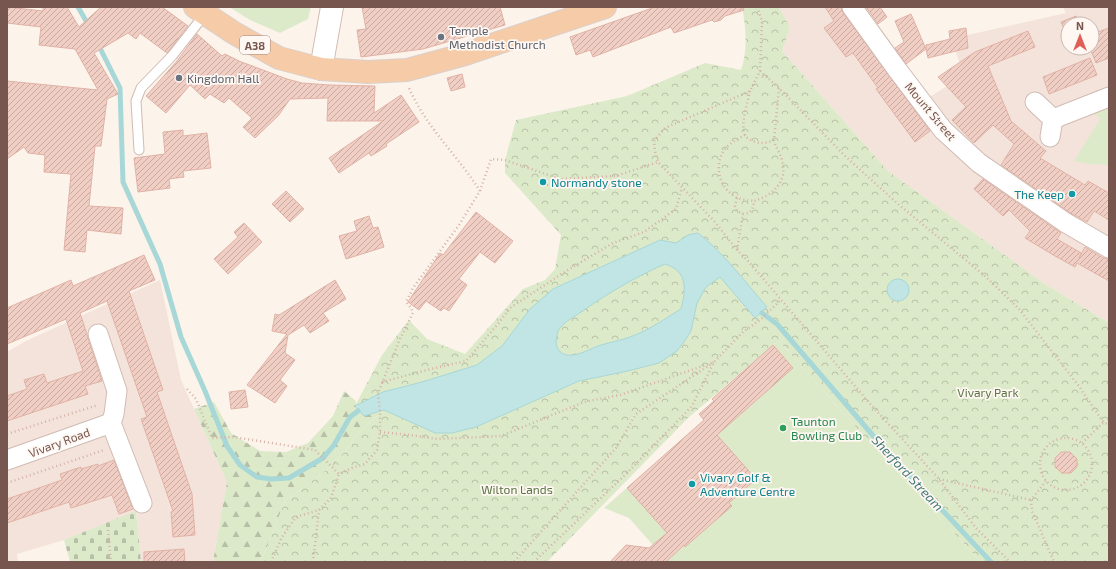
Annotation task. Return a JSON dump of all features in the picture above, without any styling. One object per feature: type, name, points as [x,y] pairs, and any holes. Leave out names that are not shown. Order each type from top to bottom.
[{"type":"main road","name":"A38","points":[[200,11],[234,33],[279,58],[321,69],[368,72],[407,70],[462,55],[605,7]]},
{"type":"street","points":[[321,69],[332,7]]},
{"type":"street","name":"Mount Street","points":[[852,7],[943,130],[979,163],[1066,223],[1109,248]]},
{"type":"street","points":[[1035,102],[1051,128],[1109,97]]},
{"type":"street","points":[[98,334],[117,391],[112,423],[142,503]]},
{"type":"street","name":"Vivary Road","points":[[7,460],[112,423]]},
{"type":"lane","points":[[139,150],[136,101],[141,88],[172,56],[200,11]]},
{"type":"path","points":[[757,7],[762,21],[760,71],[750,91],[743,120],[745,135],[750,140],[758,143],[766,143],[774,140]]},
{"type":"path","points":[[407,70],[408,85],[419,107],[480,191]]},
{"type":"path","points":[[760,71],[779,88],[845,156],[898,204],[985,276],[1019,309],[1078,385],[1104,423],[1109,424]]},
{"type":"path","points":[[745,135],[729,145],[721,155],[719,174],[724,186],[737,198],[754,201],[765,198],[779,185],[784,168],[774,140],[779,88]]},
{"type":"path","points":[[750,91],[665,128],[654,141],[658,162],[714,222],[737,250],[748,260],[872,406],[939,479],[976,528],[1010,562]]},
{"type":"path","points":[[271,562],[282,537],[296,516],[319,510],[331,498],[340,474],[365,464],[377,450],[380,432],[378,393],[413,313],[406,302],[413,288],[459,224],[480,191],[491,159],[505,160],[560,179],[616,176],[658,162]]},
{"type":"path","points":[[382,382],[466,361],[510,308],[562,273],[613,243],[644,232],[676,209],[682,188]]},
{"type":"path","points":[[737,198],[734,206],[737,211],[743,214],[749,214],[753,209],[754,201]]},
{"type":"path","points":[[737,250],[743,214]]},
{"type":"path","points":[[514,562],[616,448],[636,414],[714,362],[743,332],[760,320],[781,300]]},
{"type":"path","points":[[380,432],[437,439],[501,436],[584,402],[620,395],[714,362]]},
{"type":"path","points":[[534,562],[628,472],[692,406],[714,362]]},
{"type":"path","points":[[187,389],[196,399],[212,438],[234,437],[315,450],[340,474]]},
{"type":"path","points":[[7,434],[116,399]]},
{"type":"path","points":[[1082,443],[1104,423]]},
{"type":"path","points":[[1064,438],[1073,439],[1082,443],[1088,450],[1092,466],[1089,475],[1084,481],[1078,487],[1070,489],[1061,489],[1046,481],[1041,473],[1040,463],[1041,454],[1046,446],[1054,440],[1064,438]]},
{"type":"path","points":[[7,483],[119,444]]},
{"type":"path","points":[[939,479],[1030,500]]},
{"type":"path","points":[[1030,500],[1046,481]]},
{"type":"path","points":[[1030,500],[1032,511],[1054,562]]},
{"type":"path","points":[[313,562],[319,510]]},
{"type":"path","points":[[108,530],[111,562]]},
{"type":"shaded area","points":[[779,7],[845,7],[928,98],[965,75],[950,39],[1066,13],[1063,7],[1109,7],[1109,323],[1045,284],[888,171],[782,51],[790,28]]},
{"type":"shaded area","points":[[160,280],[181,380],[227,482],[213,562],[141,562],[136,512],[64,540],[17,554],[18,562],[7,562],[7,352],[26,341]]},
{"type":"green space","points":[[229,7],[311,7],[308,19],[280,33],[250,20]]},
{"type":"green space","name":"Vivary Park","points":[[742,7],[779,7],[790,28],[782,51],[888,171],[1045,284],[1109,323],[1109,562],[981,562],[869,442],[779,341],[688,418],[547,562],[261,562],[285,501],[335,464],[362,429],[383,411],[364,416],[355,406],[382,355],[409,320],[427,339],[465,354],[523,289],[545,280],[555,269],[561,235],[505,173],[505,160],[516,120],[627,96],[705,63],[741,70],[745,55],[746,39]]},
{"type":"green space","points":[[1109,106],[1109,165],[1089,164],[1074,161],[1101,118],[1092,113]]},
{"type":"green space","points":[[779,341],[869,442],[981,562],[668,562],[629,518],[604,508],[704,420],[699,414],[714,401],[712,399]]},
{"type":"green space","points":[[344,391],[356,401],[355,406],[384,410],[362,429],[335,464],[285,501],[261,562],[213,562],[227,482],[194,409],[214,402],[231,433],[260,451],[286,452],[308,443],[333,416]]},
{"type":"green space","points":[[136,511],[141,562],[70,562],[64,540]]},
{"type":"water","points":[[698,233],[708,241],[726,259],[767,307],[755,318],[720,277],[706,287],[697,303],[691,331],[684,342],[677,351],[659,363],[579,381],[476,427],[452,433],[435,433],[384,410],[364,416],[355,406],[383,392],[477,365],[502,346],[530,309],[553,289],[660,240],[676,243],[688,235]],"holes":[[[665,264],[678,271],[684,282],[684,295],[681,309],[648,329],[627,338],[598,346],[582,353],[565,355],[557,347],[556,340],[559,329],[566,322],[611,292],[643,274]]]},
{"type":"water","points":[[898,279],[906,282],[909,290],[906,298],[898,301],[890,298],[887,290],[890,282]]},
{"type":"building","points":[[7,7],[43,11],[43,7],[67,7],[79,27],[101,7],[162,7],[188,26],[167,53],[140,33],[136,39],[128,33],[94,53],[118,94],[107,99],[101,146],[95,146],[89,206],[123,208],[121,234],[87,230],[85,252],[64,250],[71,174],[44,172],[45,155],[28,153],[24,147],[7,159],[7,81],[98,90],[75,49],[39,45],[41,27],[7,23]]},
{"type":"building","points":[[362,7],[500,7],[505,25],[423,49],[361,57],[357,30],[366,29]]},
{"type":"building","points":[[655,7],[743,7],[744,10],[725,16],[721,20],[714,22],[712,20],[674,33],[671,27],[593,57],[590,50],[576,55],[570,37]]},
{"type":"building","points":[[825,7],[841,7],[843,13],[930,131],[915,142],[876,89],[878,88],[853,53],[846,57],[824,28],[834,21]]},
{"type":"building","points":[[866,7],[880,7],[887,17],[878,24]]},
{"type":"building","points":[[911,14],[926,49],[906,64],[895,48],[904,42],[895,21]]},
{"type":"building","points":[[966,28],[968,48],[928,58],[926,45],[950,39],[949,31]]},
{"type":"building","points":[[1109,28],[1109,58],[1096,63],[1093,56],[1100,56],[1100,31]]},
{"type":"building","points":[[1028,31],[1035,47],[988,66],[1011,121],[1046,151],[1040,158],[1085,185],[1088,181],[1109,193],[1109,220],[1094,211],[1087,222],[1072,214],[1001,165],[1014,144],[993,125],[974,143],[952,120],[966,107],[938,77],[975,52]]},
{"type":"building","points":[[197,34],[222,56],[225,54],[239,61],[287,79],[302,83],[375,86],[374,113],[401,95],[419,122],[386,144],[387,146],[371,156],[369,153],[339,173],[329,158],[383,121],[327,121],[328,98],[290,99],[278,116],[255,138],[243,127],[252,118],[229,98],[224,103],[210,94],[205,99],[190,85],[166,113],[146,96],[177,61]]},
{"type":"building","points":[[1090,58],[1097,75],[1049,94],[1043,77]]},
{"type":"building","points":[[462,74],[465,87],[451,91],[447,78]]},
{"type":"building","points":[[183,130],[183,136],[207,133],[211,168],[183,171],[184,177],[169,179],[170,188],[138,192],[134,158],[165,154],[163,132]]},
{"type":"building","points":[[983,179],[1061,233],[1057,239],[1081,253],[1079,258],[1085,247],[1103,258],[1109,259],[1109,281],[1077,263],[1075,267],[1025,238],[1030,231],[1009,210],[1003,216],[974,189]]},
{"type":"building","points":[[286,191],[304,209],[290,222],[272,204]]},
{"type":"building","points":[[476,212],[513,241],[495,263],[480,252],[459,279],[467,285],[449,311],[444,308],[441,311],[426,301],[419,310],[408,302],[440,253],[443,255]]},
{"type":"building","points":[[369,216],[373,228],[378,227],[384,247],[346,259],[339,236],[357,231],[354,221]]},
{"type":"building","points":[[244,223],[262,242],[228,274],[214,259],[238,237],[234,232]]},
{"type":"building","points":[[144,255],[155,280],[129,291],[163,390],[157,392],[192,494],[195,535],[173,537],[171,512],[173,511],[141,419],[147,417],[107,301],[80,313],[102,381],[85,386],[88,394],[7,421],[7,396],[27,389],[24,380],[44,374],[47,383],[83,371],[66,319],[7,344],[7,308],[71,280],[73,286]]},
{"type":"building","points":[[335,280],[346,299],[323,313],[329,321],[310,333],[304,325],[288,335],[285,353],[295,360],[280,380],[287,386],[275,403],[247,385],[287,334],[272,331],[275,314],[279,315]]},
{"type":"building","name":"Vivary Golf & Adventure Centre","points":[[773,345],[793,368],[717,435],[756,479],[729,503],[732,506],[685,547],[684,545],[666,562],[610,562],[626,545],[649,548],[667,533],[627,488],[704,420],[699,414],[714,401],[712,399]]},
{"type":"building","points":[[245,390],[248,407],[231,409],[229,392]]},
{"type":"building","points":[[1061,452],[1070,452],[1077,459],[1077,467],[1071,473],[1062,473],[1055,467],[1055,458]]},
{"type":"building","points":[[114,460],[133,509],[119,514],[112,495],[71,508],[69,502],[7,523],[7,499],[62,480],[60,474],[81,467],[81,469],[98,464],[98,466]]},
{"type":"building","points":[[184,549],[185,562],[144,562],[144,552]]},
{"type":"waterway","points":[[78,7],[89,26]]},
{"type":"waterway","points":[[98,44],[120,88],[123,182],[160,264],[181,337],[227,446],[240,465],[257,477],[271,479],[289,478],[323,458],[334,445],[350,417],[358,411]]},
{"type":"waterway","name":"Sherford Stream","points":[[762,313],[777,324],[882,446],[991,562]]},
{"type":"place","name":"Temple Methodist Church","points":[[441,37]]},
{"type":"place","name":"Kingdom Hall","points":[[179,78]]},
{"type":"place","name":"Normandy stone","points":[[543,182]]},
{"type":"place","name":"The Keep","points":[[1072,194]]},
{"type":"place","name":"Taunton Bowling Club","points":[[783,428]]},
{"type":"place","name":"Vivary Golf & Adventure Centre","points":[[692,484]]},
{"type":"park label","name":"Wilton Lands","points":[[517,489]]}]
